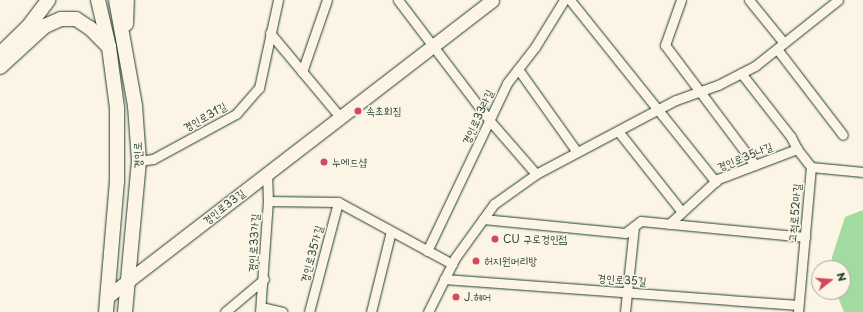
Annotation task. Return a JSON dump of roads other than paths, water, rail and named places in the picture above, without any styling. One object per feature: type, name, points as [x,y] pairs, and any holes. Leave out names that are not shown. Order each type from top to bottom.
[{"type":"main road","points":[[0,54],[28,27],[48,0]]},
{"type":"main road","name":"경인로","points":[[98,0],[109,47],[117,108],[117,181],[106,312]]},
{"type":"main road","name":"경인로","points":[[116,0],[125,40],[135,106],[139,161],[125,312]]},
{"type":"main road","points":[[125,40],[128,0]]},
{"type":"main road","points":[[0,67],[45,26],[61,19],[76,19],[90,28],[109,47]]},
{"type":"street","name":"경인로31길","points":[[139,161],[153,159],[236,114],[259,88],[278,0]]},
{"type":"street","points":[[302,72],[327,0]]},
{"type":"street","points":[[398,0],[434,45],[490,121],[536,174]]},
{"type":"street","name":"경인로33길","points":[[108,297],[492,0]]},
{"type":"street","name":"경인로33라길","points":[[427,251],[507,83],[535,47],[564,0]]},
{"type":"street","points":[[570,0],[659,109],[716,182]]},
{"type":"street","points":[[681,0],[665,45],[755,165]]},
{"type":"street","points":[[749,0],[844,135]]},
{"type":"street","points":[[428,312],[452,264],[494,204],[536,174],[577,152],[659,109],[741,73],[780,46],[838,0]]},
{"type":"street","points":[[270,33],[340,118]]},
{"type":"street","points":[[518,69],[577,152]]},
{"type":"street","points":[[741,73],[791,137],[797,149],[811,168],[863,172]]},
{"type":"street","points":[[618,131],[682,212]]},
{"type":"street","name":"경인로35나길","points":[[669,224],[716,182],[797,149]]},
{"type":"street","name":"고척로52마길","points":[[798,309],[811,168]]},
{"type":"street","name":"경인로33가길","points":[[260,309],[264,279],[268,201],[267,174]]},
{"type":"street","points":[[268,201],[338,202],[452,264]]},
{"type":"street","name":"경인로35가길","points":[[309,312],[338,202]]},
{"type":"street","points":[[484,218],[625,233],[641,221],[805,237]]},
{"type":"street","points":[[625,312],[634,226]]},
{"type":"street","points":[[371,312],[391,231]]},
{"type":"street","points":[[225,312],[264,279]]},
{"type":"street","name":"경인로35길","points":[[444,279],[627,293],[798,309]]},
{"type":"street","points":[[260,309],[282,312]]},
{"type":"place","name":"속초회집","points":[[358,111]]},
{"type":"place","name":"누에드샵","points":[[324,162]]},
{"type":"place","name":"CU 구로경인점","points":[[495,239]]},
{"type":"place","name":"허지원머리방","points":[[476,261]]},
{"type":"place","name":"J.헤어","points":[[456,297]]}]
